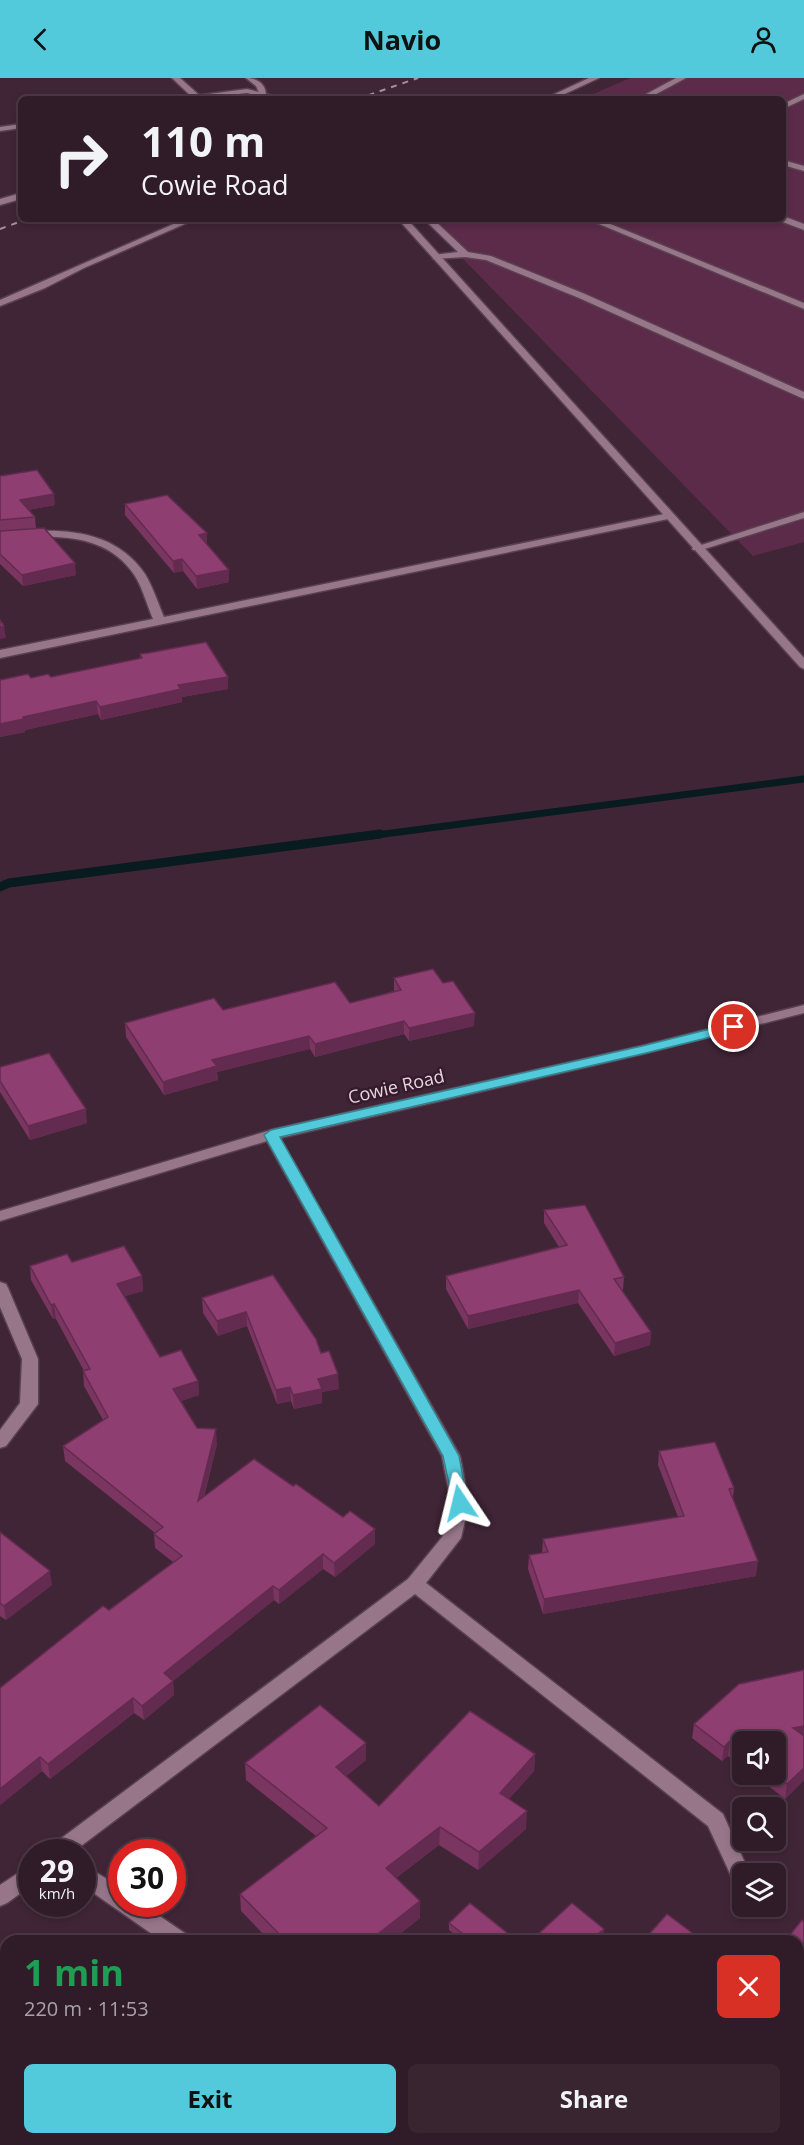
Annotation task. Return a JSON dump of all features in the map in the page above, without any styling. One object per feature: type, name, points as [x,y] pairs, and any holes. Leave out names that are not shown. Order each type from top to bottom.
[{"type":"street","points":[[176,78],[195,95]]},
{"type":"street","points":[[250,78],[259,85],[263,93]]},
{"type":"street","points":[[555,96],[595,78]]},
{"type":"street","points":[[647,96],[682,78]]},
{"type":"street","points":[[190,96],[240,92],[263,93],[272,96]]},
{"type":"street","points":[[786,105],[804,96]]},
{"type":"street","points":[[786,107],[798,109]]},
{"type":"street","points":[[0,129],[18,126]]},
{"type":"street","points":[[786,163],[804,170]]},
{"type":"street","points":[[0,202],[18,197]]},
{"type":"street","points":[[786,220],[804,227]]},
{"type":"street","points":[[0,303],[185,222]]},
{"type":"street","points":[[405,222],[804,664]]},
{"type":"street","points":[[431,222],[465,254]]},
{"type":"street","points":[[598,222],[804,306]]},
{"type":"street","points":[[436,257],[465,254],[488,258],[546,281],[804,396]]},
{"type":"street","points":[[697,548],[804,515]]},
{"type":"street","points":[[0,654],[669,516]]},
{"type":"street","points":[[0,537],[34,533],[71,533],[100,542],[122,554],[139,573],[160,621]]},
{"type":"street","name":"Cowie Road","points":[[0,1216],[271,1135],[642,1050],[804,1009]]},
{"type":"street","points":[[75,1839],[415,1584],[452,1539],[460,1503],[451,1456],[271,1135]]},
{"type":"street","points":[[0,1288],[30,1359],[29,1404],[0,1442]]},
{"type":"street","points":[[415,1584],[716,1820],[735,1863]]},
{"type":"street","points":[[0,1897],[18,1884]]},
{"type":"street","points":[[145,1917],[170,1935]]},
{"type":"shaded area","points":[[630,78],[804,78],[804,542],[753,556],[427,222],[786,222],[786,96],[589,96]]},
{"type":"building","points":[[37,470],[54,494],[20,500],[35,517],[0,520],[0,476]]},
{"type":"building","points":[[167,495],[207,533],[199,535],[229,570],[196,576],[182,559],[173,561],[125,504]]},
{"type":"building","points":[[44,528],[75,563],[22,575],[0,554],[0,531]]},
{"type":"building","points":[[206,642],[228,677],[178,685],[181,689],[100,707],[96,701],[0,724],[0,680],[28,674],[31,678],[48,674],[51,677],[142,658],[140,654]]},
{"type":"building","points":[[433,969],[443,983],[453,981],[475,1013],[409,1028],[404,1021],[315,1044],[309,1036],[212,1060],[217,1066],[163,1082],[125,1023],[214,998],[223,1010],[335,982],[350,1003],[401,990],[394,978]]},
{"type":"building","points":[[49,1053],[86,1109],[28,1126],[0,1081],[0,1067]]},
{"type":"building","points":[[585,1205],[624,1277],[614,1279],[651,1332],[615,1343],[579,1290],[468,1316],[446,1276],[567,1245],[544,1210]]},
{"type":"building","points":[[124,1246],[142,1276],[117,1284],[160,1357],[181,1350],[198,1381],[173,1389],[197,1428],[216,1429],[198,1501],[254,1459],[293,1486],[296,1484],[343,1517],[350,1511],[375,1529],[334,1563],[323,1554],[279,1590],[273,1586],[164,1673],[173,1681],[142,1706],[133,1698],[48,1764],[40,1757],[0,1789],[0,1688],[103,1606],[109,1610],[182,1556],[154,1534],[163,1527],[63,1446],[108,1417],[83,1371],[90,1369],[30,1266],[67,1254],[72,1262]]},
{"type":"building","points":[[273,1275],[316,1339],[321,1353],[329,1351],[338,1374],[318,1379],[322,1389],[293,1395],[290,1387],[276,1390],[246,1312],[217,1321],[202,1298]]},
{"type":"building","points":[[715,1442],[734,1488],[729,1489],[758,1561],[544,1599],[529,1555],[548,1552],[543,1539],[684,1516],[659,1451]]},
{"type":"building","points":[[0,1532],[50,1571],[4,1606],[0,1603]]},
{"type":"building","points":[[804,1670],[804,1726],[793,1728],[804,1736],[804,1768],[787,1784],[786,1731],[732,1731],[732,1743],[730,1741],[724,1747],[694,1724],[739,1684]]},
{"type":"building","points":[[320,1705],[366,1743],[336,1767],[379,1806],[470,1711],[535,1754],[500,1793],[527,1811],[479,1852],[440,1827],[386,1868],[420,1901],[377,1935],[280,1935],[240,1894],[327,1828],[245,1763]]},
{"type":"building","points":[[470,1903],[510,1935],[464,1935],[449,1923]]},
{"type":"building","points":[[572,1903],[604,1929],[597,1935],[537,1935]]},
{"type":"building","points":[[667,1914],[695,1935],[648,1935]]},
{"type":"building","points":[[802,1920],[804,1935],[790,1935]]},
{"type":"waterway","points":[[369,836],[804,779]]},
{"type":"waterway","points":[[0,887],[9,883],[380,834]]},
{"type":"railway","points":[[366,96],[418,78]]},
{"type":"railway","points":[[0,229],[19,222]]},
{"type":"route","points":[[460,1503],[451,1456],[271,1135],[734,1027]]}]
